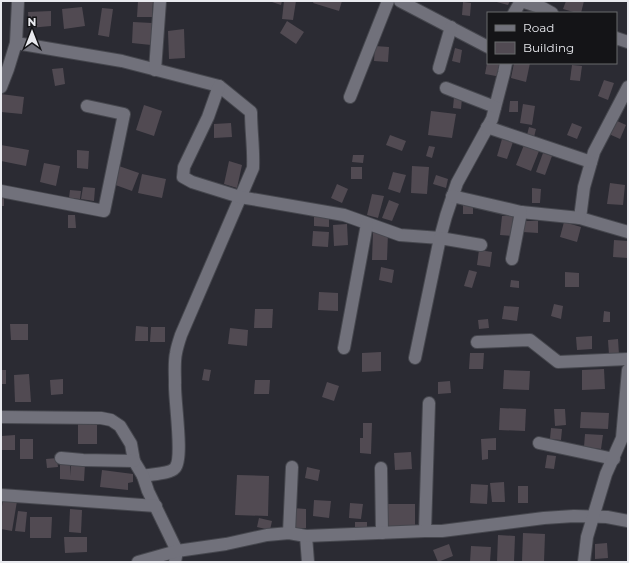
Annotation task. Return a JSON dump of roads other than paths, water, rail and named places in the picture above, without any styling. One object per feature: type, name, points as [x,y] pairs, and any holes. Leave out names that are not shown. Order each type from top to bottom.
[{"type":"street","points":[[1,87],[4,69],[16,43],[18,1]]},
{"type":"street","points":[[155,70],[160,1]]},
{"type":"street","points":[[350,97],[388,1]]},
{"type":"street","points":[[400,1],[487,46]]},
{"type":"street","points":[[515,12],[521,1],[546,7]]},
{"type":"street","points":[[439,68],[451,28]]},
{"type":"street","points":[[617,38],[628,42]]},
{"type":"street","points":[[16,43],[122,61],[219,86],[251,112],[253,156],[252,168],[180,335],[176,354],[174,386],[177,407],[179,446],[178,464],[174,469],[168,472],[143,476]]},
{"type":"street","points":[[415,358],[440,238],[452,196],[457,183],[492,119],[506,64]]},
{"type":"street","points":[[219,86],[208,116],[184,168],[183,177],[192,182],[240,197],[344,215],[400,235],[440,238],[480,245]]},
{"type":"street","points":[[580,218],[584,187],[594,152],[628,87]]},
{"type":"street","points":[[446,88],[495,107]]},
{"type":"street","points":[[1,191],[104,211],[124,114],[87,106]]},
{"type":"street","points":[[487,127],[591,162]]},
{"type":"street","points":[[452,196],[521,212],[580,218],[628,232]]},
{"type":"street","points":[[512,259],[521,212]]},
{"type":"street","points":[[344,348],[367,224]]},
{"type":"street","points":[[476,342],[530,340],[558,362],[628,359]]},
{"type":"street","points":[[584,562],[587,537],[606,474],[614,459],[622,438],[628,370]]},
{"type":"street","points":[[425,530],[430,403]]},
{"type":"street","points":[[1,417],[101,418],[111,420],[120,426],[131,444],[134,461],[143,476],[176,557]]},
{"type":"street","points":[[539,443],[614,459]]},
{"type":"street","points":[[61,458],[134,461]]},
{"type":"street","points":[[289,533],[292,466]]},
{"type":"street","points":[[381,468],[382,532]]},
{"type":"street","points":[[1,495],[156,506]]},
{"type":"street","points":[[138,562],[176,557],[268,535],[289,533],[306,536],[425,530],[442,531],[544,518],[574,516],[628,521]]},
{"type":"street","points":[[306,536],[308,562]]}]
